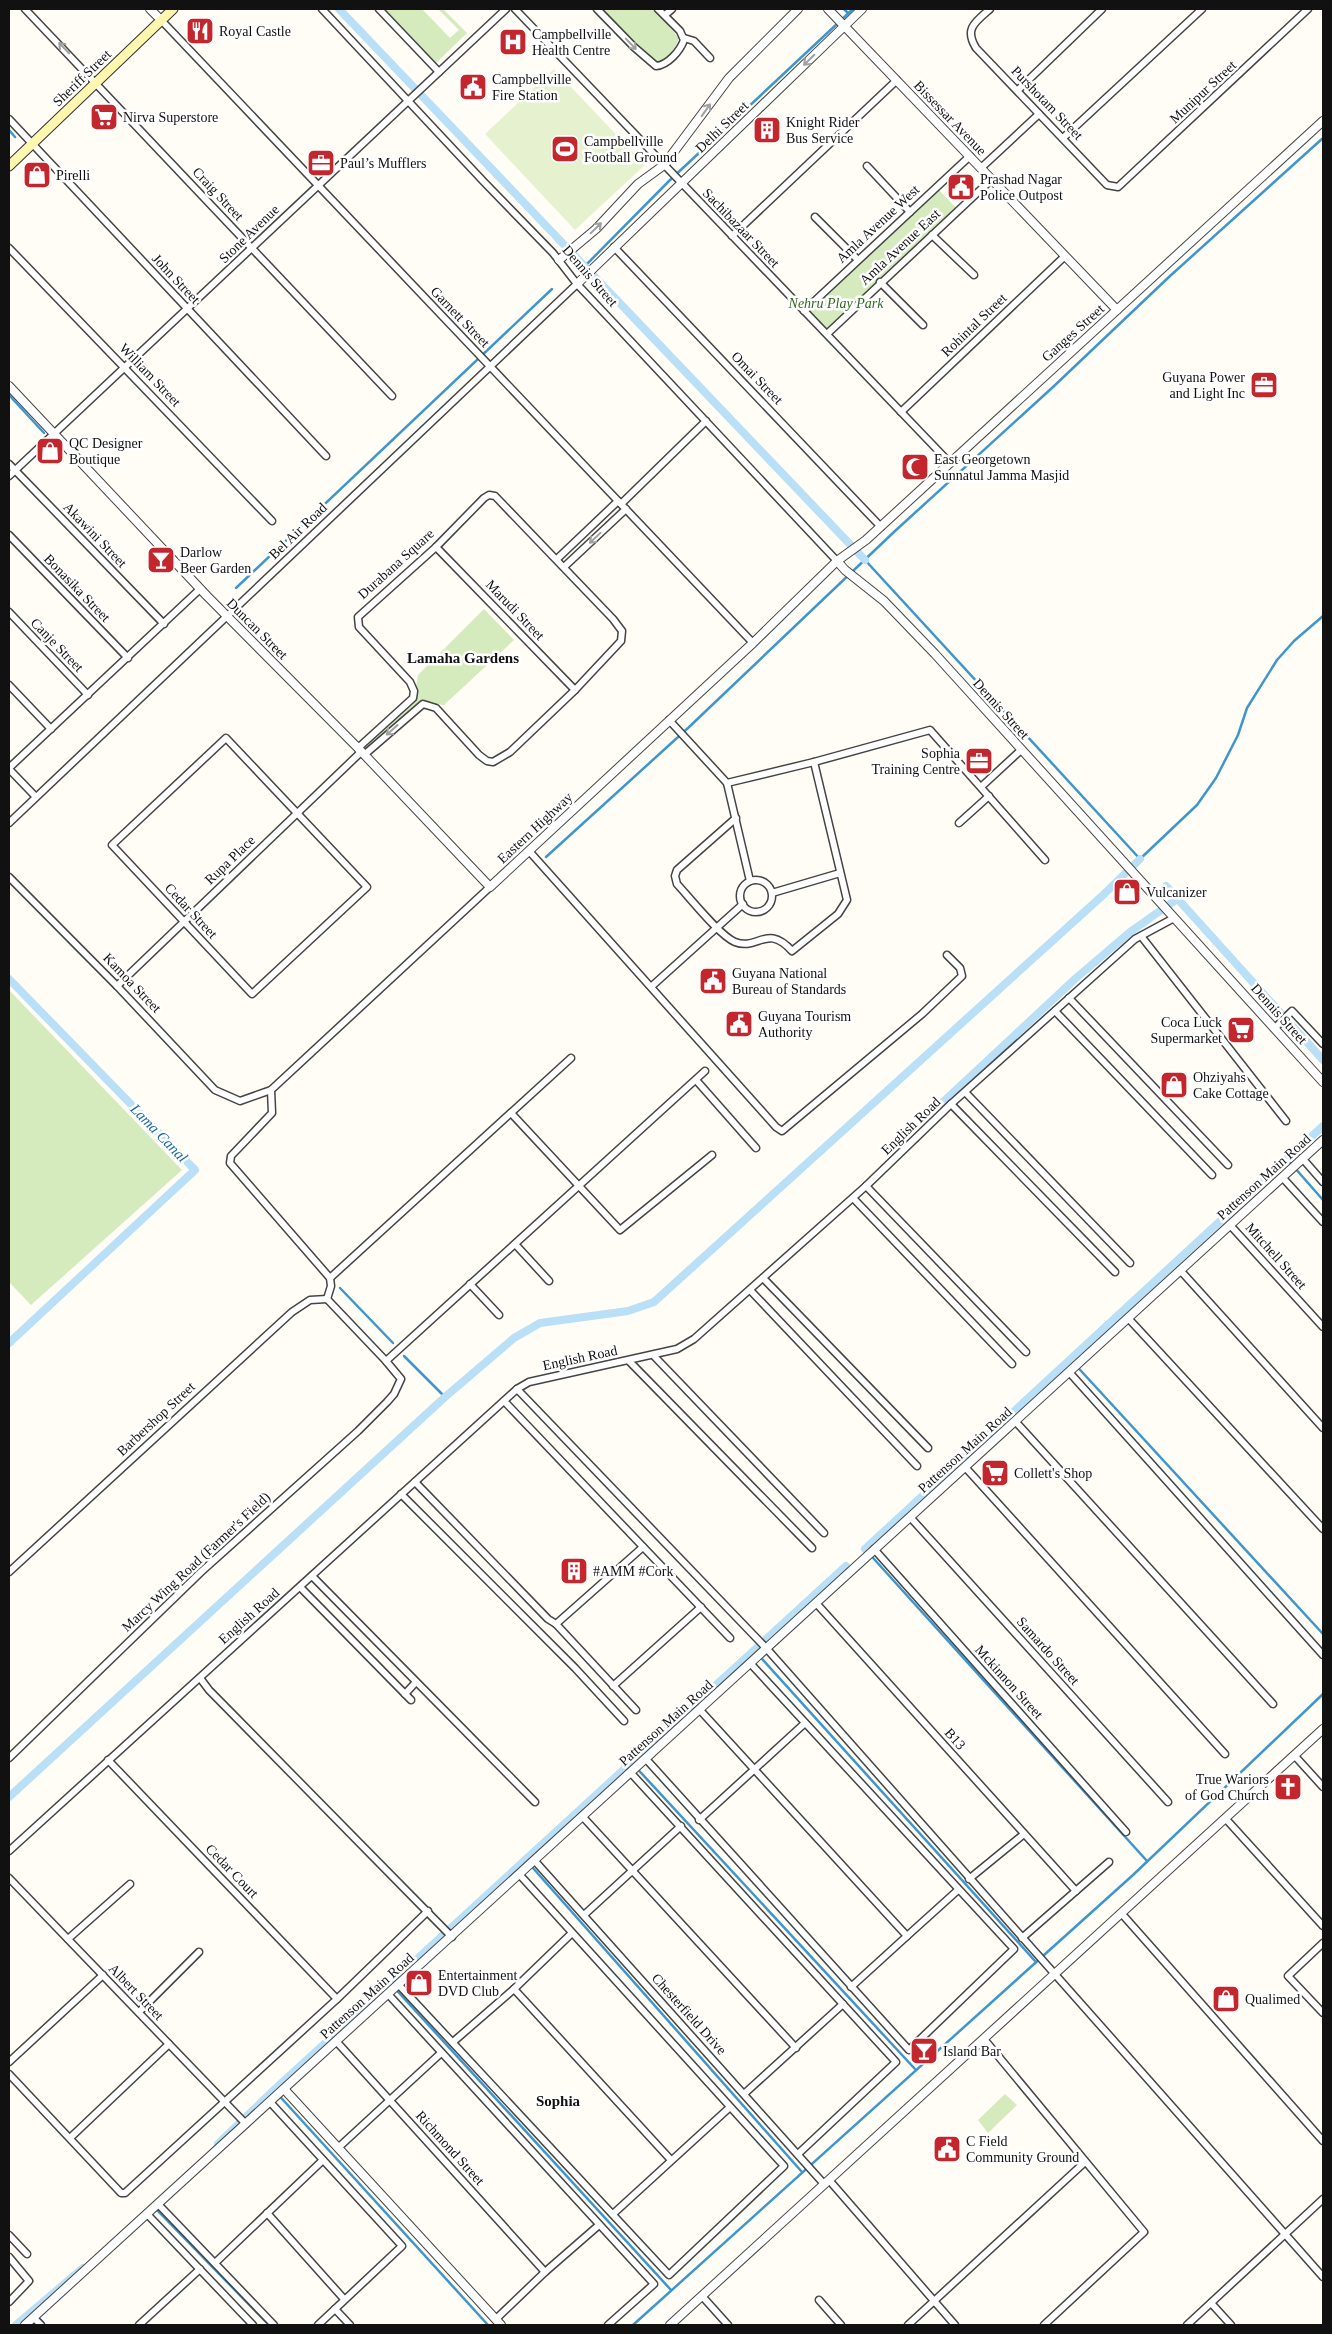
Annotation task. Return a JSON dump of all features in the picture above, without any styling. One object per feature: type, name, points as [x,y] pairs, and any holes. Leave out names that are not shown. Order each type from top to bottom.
[{"type":"main road","name":"Sheriff Street","points":[[9,166],[98,83],[173,9]]},
{"type":"street","name":"Craig Street","points":[[26,9],[392,396]]},
{"type":"street","name":"Garnett Street","points":[[150,9],[753,643]]},
{"type":"street","name":"Dennis Street","points":[[322,9],[561,263],[575,281],[837,560],[844,570],[877,595],[906,624],[1323,1082]]},
{"type":"street","points":[[379,9],[439,72]]},
{"type":"street","name":"Stone Avenue","points":[[9,476],[124,367],[188,310],[317,184],[506,9]]},
{"type":"street","name":"Sachibazaar Street","points":[[515,9],[950,463]]},
{"type":"street","points":[[597,9],[654,66],[666,63],[680,49],[684,38]]},
{"type":"street","points":[[658,9],[684,38],[694,40],[710,58]]},
{"type":"street","points":[[665,15],[672,9]]},
{"type":"street","name":"Delhi Street","points":[[561,263],[638,184],[664,165],[729,78],[798,9]]},
{"type":"street","name":"Bissessar Avenue","points":[[828,9],[1117,310]]},
{"type":"street","name":"Delhi Street","points":[[575,281],[614,247],[841,23],[862,9]]},
{"type":"street","name":"Purshotam Street","points":[[990,9],[974,24],[970,32],[970,38],[976,48],[1107,185],[1112,187]]},
{"type":"street","points":[[1018,90],[1102,9]]},
{"type":"street","points":[[1063,138],[1202,9]]},
{"type":"street","name":"Munipur Street","points":[[1112,187],[1124,184],[1308,9]]},
{"type":"street","points":[[732,236],[896,80]]},
{"type":"street","points":[[981,168],[1039,114]]},
{"type":"street","name":"John Street","points":[[9,118],[326,456]]},
{"type":"street","name":"Ganges Street","points":[[837,560],[847,555],[866,540],[1323,121]]},
{"type":"street","name":"Amla Avenue West","points":[[804,311],[970,156]]},
{"type":"street","points":[[866,166],[910,212]]},
{"type":"street","name":"Amla Avenue East","points":[[827,334],[880,282],[992,179]]},
{"type":"street","points":[[815,217],[858,260]]},
{"type":"street","points":[[932,235],[974,275]]},
{"type":"street","name":"Omai Street","points":[[614,247],[881,526]]},
{"type":"street","name":"William Street","points":[[9,248],[272,521]]},
{"type":"street","name":"Rohintal Street","points":[[901,412],[1065,256]]},
{"type":"street","name":"Bel Air Road","points":[[35,796],[491,367],[575,281]]},
{"type":"street","points":[[880,282],[923,325]]},
{"type":"street","name":"Duncan Street","points":[[9,386],[200,589],[361,752],[490,887]]},
{"type":"street","points":[[557,559],[706,421]]},
{"type":"street","name":"Akawini Street","points":[[9,464],[164,624]]},
{"type":"street","name":"Durabana Square","points":[[413,698],[414,691],[410,682],[359,627],[358,617],[436,547],[489,495],[498,498],[613,619],[620,628],[622,636],[617,648],[575,690],[510,752],[493,762],[479,755],[436,708],[423,704],[420,706]]},
{"type":"street","points":[[564,567],[626,509]]},
{"type":"street","name":"Bonasika Street","points":[[9,535],[128,658]]},
{"type":"street","name":"Marudi Street","points":[[436,547],[575,690]]},
{"type":"street","name":"Eastern Highway","points":[[240,1101],[271,1090],[753,643],[837,560]]},
{"type":"street","points":[[9,823],[35,796],[9,768],[200,589]]},
{"type":"street","name":"Canje Street","points":[[9,612],[88,695]]},
{"type":"street","points":[[9,686],[51,729]]},
{"type":"street","points":[[413,698],[420,706],[361,752],[413,698]]},
{"type":"street","points":[[669,720],[727,783],[750,881]]},
{"type":"street","points":[[727,783],[814,762],[930,730],[1046,860]]},
{"type":"street","name":"Cedar Street","points":[[226,738],[297,813],[367,887],[252,994],[112,845],[226,738]]},
{"type":"street","points":[[981,788],[1021,750]]},
{"type":"street","name":"Rupa Place","points":[[117,986],[361,752]]},
{"type":"street","points":[[736,818],[680,867],[675,876],[677,884],[729,939],[738,943],[774,938],[782,941],[792,951],[844,906],[847,896],[814,762]]},
{"type":"street","points":[[959,823],[989,796]]},
{"type":"street","points":[[529,851],[652,986],[776,1128],[782,1131],[922,1014],[962,976],[960,968],[947,955]]},
{"type":"street","points":[[772,893],[840,873]]},
{"type":"street","name":"Kamoa Street","points":[[9,877],[117,986],[215,1090],[240,1101]]},
{"type":"street","points":[[750,881],[764,882],[772,893],[769,906],[762,911],[754,912],[743,904],[741,891],[750,881]]},
{"type":"street","points":[[652,986],[743,904]]},
{"type":"street","name":"English Road","points":[[9,1851],[517,1389],[529,1382],[677,1349],[694,1339],[853,1198],[951,1104],[1135,939],[1174,918]]},
{"type":"street","points":[[1141,936],[1286,1121]]},
{"type":"street","points":[[1069,998],[1228,1165]]},
{"type":"street","points":[[1054,1011],[1212,1175]]},
{"type":"street","points":[[1275,1028],[1292,1011],[1323,1044]]},
{"type":"street","points":[[330,1278],[571,1058]]},
{"type":"street","points":[[271,1090],[272,1113],[231,1156],[230,1164],[330,1278],[331,1286],[327,1299],[386,1361],[705,1071]]},
{"type":"street","points":[[696,1080],[756,1148]]},
{"type":"street","points":[[965,1092],[1130,1263]]},
{"type":"street","points":[[951,1104],[1115,1272]]},
{"type":"street","points":[[511,1113],[620,1230],[712,1155]]},
{"type":"street","name":"Pattenson Main Road","points":[[26,2325],[245,2122],[270,2102],[388,1994],[450,1934],[519,1874],[1323,1140]]},
{"type":"street","points":[[1301,1160],[1323,1182]]},
{"type":"street","points":[[1282,1177],[1323,1222]]},
{"type":"street","points":[[866,1186],[1026,1352]]},
{"type":"street","points":[[853,1198],[1012,1364]]},
{"type":"street","name":"Mitchell Street","points":[[1230,1225],[1323,1327]]},
{"type":"street","points":[[516,1244],[549,1281]]},
{"type":"street","points":[[1180,1270],[1323,1428]]},
{"type":"street","points":[[763,1278],[928,1448]]},
{"type":"street","points":[[470,1284],[499,1316]]},
{"type":"street","points":[[750,1290],[917,1466]]},
{"type":"street","name":"Barbershop Street","points":[[9,1572],[292,1312],[310,1300],[327,1299]]},
{"type":"street","points":[[1128,1318],[1323,1530]]},
{"type":"street","points":[[653,1355],[824,1533]]},
{"type":"street","points":[[629,1360],[812,1548]]},
{"type":"street","name":"Marcy Wing Road (Farmer's Field)","points":[[9,1758],[201,1572],[358,1431],[387,1402],[399,1386],[401,1379],[386,1361]]},
{"type":"street","points":[[1069,1372],[1323,1655]]},
{"type":"street","points":[[517,1389],[759,1641],[1323,2276]]},
{"type":"street","points":[[504,1401],[730,1638]]},
{"type":"street","points":[[1015,1421],[1273,1704]]},
{"type":"street","points":[[965,1467],[1225,1754]]},
{"type":"street","points":[[416,1482],[548,1619],[556,1624],[636,1710]]},
{"type":"street","points":[[401,1494],[568,1661],[624,1721]]},
{"type":"street","name":"Samardo Street","points":[[910,1517],[1168,1802]]},
{"type":"street","points":[[556,1624],[643,1546]]},
{"type":"street","name":"Mckinnon Street","points":[[874,1550],[1126,1832]]},
{"type":"street","points":[[312,1576],[535,1802]]},
{"type":"street","points":[[300,1587],[411,1700]]},
{"type":"street","name":"B13","points":[[816,1603],[1076,1891]]},
{"type":"street","points":[[613,1686],[701,1607]]},
{"type":"street","points":[[644,1760],[909,2050],[1014,1949],[805,1723],[752,1661]]},
{"type":"street","points":[[200,1678],[209,1690],[450,1934]]},
{"type":"street","points":[[405,1694],[416,1682]]},
{"type":"street","points":[[699,1709],[907,1936]]},
{"type":"street","points":[[699,1820],[805,1723]]},
{"type":"street","points":[[670,2325],[1323,1729]]},
{"type":"street","points":[[1294,1755],[1323,1787]]},
{"type":"street","name":"Cedar Court","points":[[108,1760],[337,1998]]},
{"type":"street","points":[[632,1771],[896,2062],[798,2154]]},
{"type":"street","points":[[582,1816],[796,2048]]},
{"type":"street","points":[[1225,1818],[1323,1926]]},
{"type":"street","points":[[584,1915],[681,1826]]},
{"type":"street","points":[[969,1879],[1024,1834]]},
{"type":"street","name":"Chesterfield Drive","points":[[534,1860],[798,2154],[826,2182],[955,2325]]},
{"type":"street","points":[[1022,1938],[1109,1862]]},
{"type":"street","points":[[398,1984],[669,2275],[784,2166],[729,2108],[519,1874]]},
{"type":"street","name":"Albert Street","points":[[9,1878],[245,2122]]},
{"type":"street","points":[[68,1939],[130,1884]]},
{"type":"street","points":[[851,1987],[958,1890]]},
{"type":"street","points":[[9,2074],[121,2193],[125,2193],[132,2190],[428,1911]]},
{"type":"street","points":[[1122,1914],[1323,2140]]},
{"type":"street","points":[[453,2042],[514,1989],[572,1933]]},
{"type":"street","points":[[1323,1943],[1288,1976],[1323,2013]]},
{"type":"street","points":[[139,2012],[199,1952]]},
{"type":"street","points":[[9,2062],[103,1975]]},
{"type":"street","points":[[514,1989],[670,2160]]},
{"type":"street","points":[[388,1994],[654,2284],[608,2325]]},
{"type":"street","points":[[744,2094],[843,2004]]},
{"type":"street","points":[[984,2039],[1144,2232],[1044,2325]]},
{"type":"street","name":"Richmond Street","points":[[336,2041],[545,2272]]},
{"type":"street","points":[[70,2138],[169,2044]]},
{"type":"street","points":[[338,2147],[441,2053]]},
{"type":"street","points":[[284,2089],[498,2322],[545,2272],[599,2225]]},
{"type":"street","points":[[270,2102],[402,2246],[318,2325]]},
{"type":"street","points":[[613,2214],[729,2108]]},
{"type":"street","points":[[215,2263],[322,2160]]},
{"type":"street","points":[[908,2325],[1085,2162]]},
{"type":"street","points":[[1187,2325],[1323,2199]]},
{"type":"street","points":[[154,2208],[215,2263],[274,2325]]},
{"type":"street","points":[[154,2208],[200,2270],[253,2325]]},
{"type":"street","points":[[266,2213],[344,2299]]},
{"type":"street","points":[[9,2235],[27,2254]]},
{"type":"street","points":[[9,2258],[29,2281],[9,2302]]},
{"type":"street","points":[[144,2324],[200,2270]]},
{"type":"street","points":[[702,2296],[728,2325]]},
{"type":"street","points":[[819,2300],[841,2325]]},
{"type":"street","points":[[1211,2303],[1232,2325]]},
{"type":"street","points":[[334,2309],[350,2325]]},
{"type":"street","points":[[34,2318],[41,2325]]},
{"type":"green space","points":[[382,9],[422,9],[450,38],[459,30],[438,9],[443,9],[467,33],[435,64]]},
{"type":"green space","points":[[602,9],[667,9],[660,16],[679,38],[678,42],[667,56],[656,62]]},
{"type":"green space","name":"Campbellville Football Ground","points":[[554,69],[645,165],[575,230],[485,134]]},
{"type":"green space","name":"Nehru Play Park","points":[[936,187],[958,210],[827,334],[804,311]]},
{"type":"green space","points":[[484,609],[514,640],[444,705],[422,702],[364,752],[358,745],[415,694],[418,675]]},
{"type":"green space","points":[[9,990],[182,1170],[31,1305],[9,1282]]},
{"type":"green space","points":[[1005,2094],[1017,2105],[988,2133],[978,2120]]},
{"type":"waterway","points":[[339,9],[865,560]]},
{"type":"waterway","points":[[844,9],[848,13]]},
{"type":"waterway","points":[[585,266],[669,181],[853,9]]},
{"type":"waterway","points":[[9,130],[15,137]]},
{"type":"waterway","points":[[546,857],[688,728],[895,531],[1053,387],[1170,276],[1323,138]]},
{"type":"waterway","points":[[236,588],[552,289]]},
{"type":"waterway","points":[[9,395],[44,433]]},
{"type":"waterway","points":[[865,560],[1140,859],[1197,805],[1216,778],[1238,735],[1247,708],[1277,660],[1294,641],[1323,616]]},
{"type":"waterway","points":[[9,1797],[445,1397],[514,1338],[540,1323],[628,1311],[654,1302],[1102,896],[1140,859]]},
{"type":"waterway","points":[[1166,886],[1323,1060]]},
{"type":"waterway","points":[[941,1104],[1075,979],[1130,932],[1177,899]]},
{"type":"waterway","name":"Lama Canal","points":[[9,979],[195,1170],[9,1343]]},
{"type":"waterway","points":[[865,1549],[1323,1126]]},
{"type":"waterway","points":[[1287,1159],[1323,1200]]},
{"type":"waterway","points":[[340,1288],[393,1343]]},
{"type":"waterway","points":[[404,1356],[445,1397]]},
{"type":"waterway","points":[[1071,1360],[1323,1634]]},
{"type":"waterway","points":[[865,1549],[1147,1861]]},
{"type":"waterway","points":[[218,2144],[274,2090],[846,1566]]},
{"type":"waterway","points":[[754,1650],[1035,1961]]},
{"type":"waterway","points":[[633,2325],[1133,1875],[1323,1694]]},
{"type":"waterway","points":[[631,1762],[915,2069]]},
{"type":"waterway","points":[[525,1859],[802,2172]]},
{"type":"waterway","points":[[390,1983],[671,2290]]},
{"type":"waterway","points":[[274,2090],[488,2325]]},
{"type":"waterway","points":[[155,2208],[269,2325]]},
{"type":"waterway","points":[[16,2325],[83,2268]]},
{"type":"place","name":"Royal Castle","points":[[200,31]]},
{"type":"place","name":"Campbellville Health Centre","points":[[513,42]]},
{"type":"place","name":"Campbellville Fire Station","points":[[473,87]]},
{"type":"place","name":"Nirva Superstore","points":[[104,117]]},
{"type":"place","name":"Knight Rider Bus Service","points":[[767,130]]},
{"type":"place","name":"Campbellville Football Ground","points":[[565,149]]},
{"type":"place","name":"Paul’s Mufflers","points":[[321,163]]},
{"type":"place","name":"Pirelli","points":[[37,175]]},
{"type":"place","name":"Prashad Nagar Police Outpost","points":[[961,187]]},
{"type":"place","name":"Guyana Power and Light Inc","points":[[1264,385]]},
{"type":"place","name":"QC Designer Boutique","points":[[50,451]]},
{"type":"place","name":"East Georgetown Sunnatul Jamma Masjid","points":[[915,467]]},
{"type":"place","name":"Darlow Beer Garden","points":[[161,560]]},
{"type":"place","name":"Sophia Training Centre","points":[[979,761]]},
{"type":"place","name":"Vulcanizer","points":[[1127,892]]},
{"type":"place","name":"Guyana National Bureau of Standards","points":[[713,981]]},
{"type":"place","name":"Guyana Tourism Authority","points":[[739,1024]]},
{"type":"place","name":"Coca Luck Supermarket","points":[[1241,1030]]},
{"type":"place","name":"Ohziyahs Cake Cottage","points":[[1174,1085]]},
{"type":"place","name":"Collett's Shop","points":[[995,1473]]},
{"type":"place","name":"#AMM #Cork","points":[[574,1571]]},
{"type":"place","name":"True Wariors of God Church","points":[[1288,1787]]},
{"type":"place","name":"Entertainment DVD Club","points":[[419,1983]]},
{"type":"place","name":"Qualimed","points":[[1226,1999]]},
{"type":"place","name":"Island Bar","points":[[924,2051]]},
{"type":"place","name":"C Field Community Ground","points":[[947,2149]]},
{"type":"district","name":"Lamaha Gardens","points":[[463,658]]},
{"type":"district","name":"Sophia","points":[[558,2101]]}]
